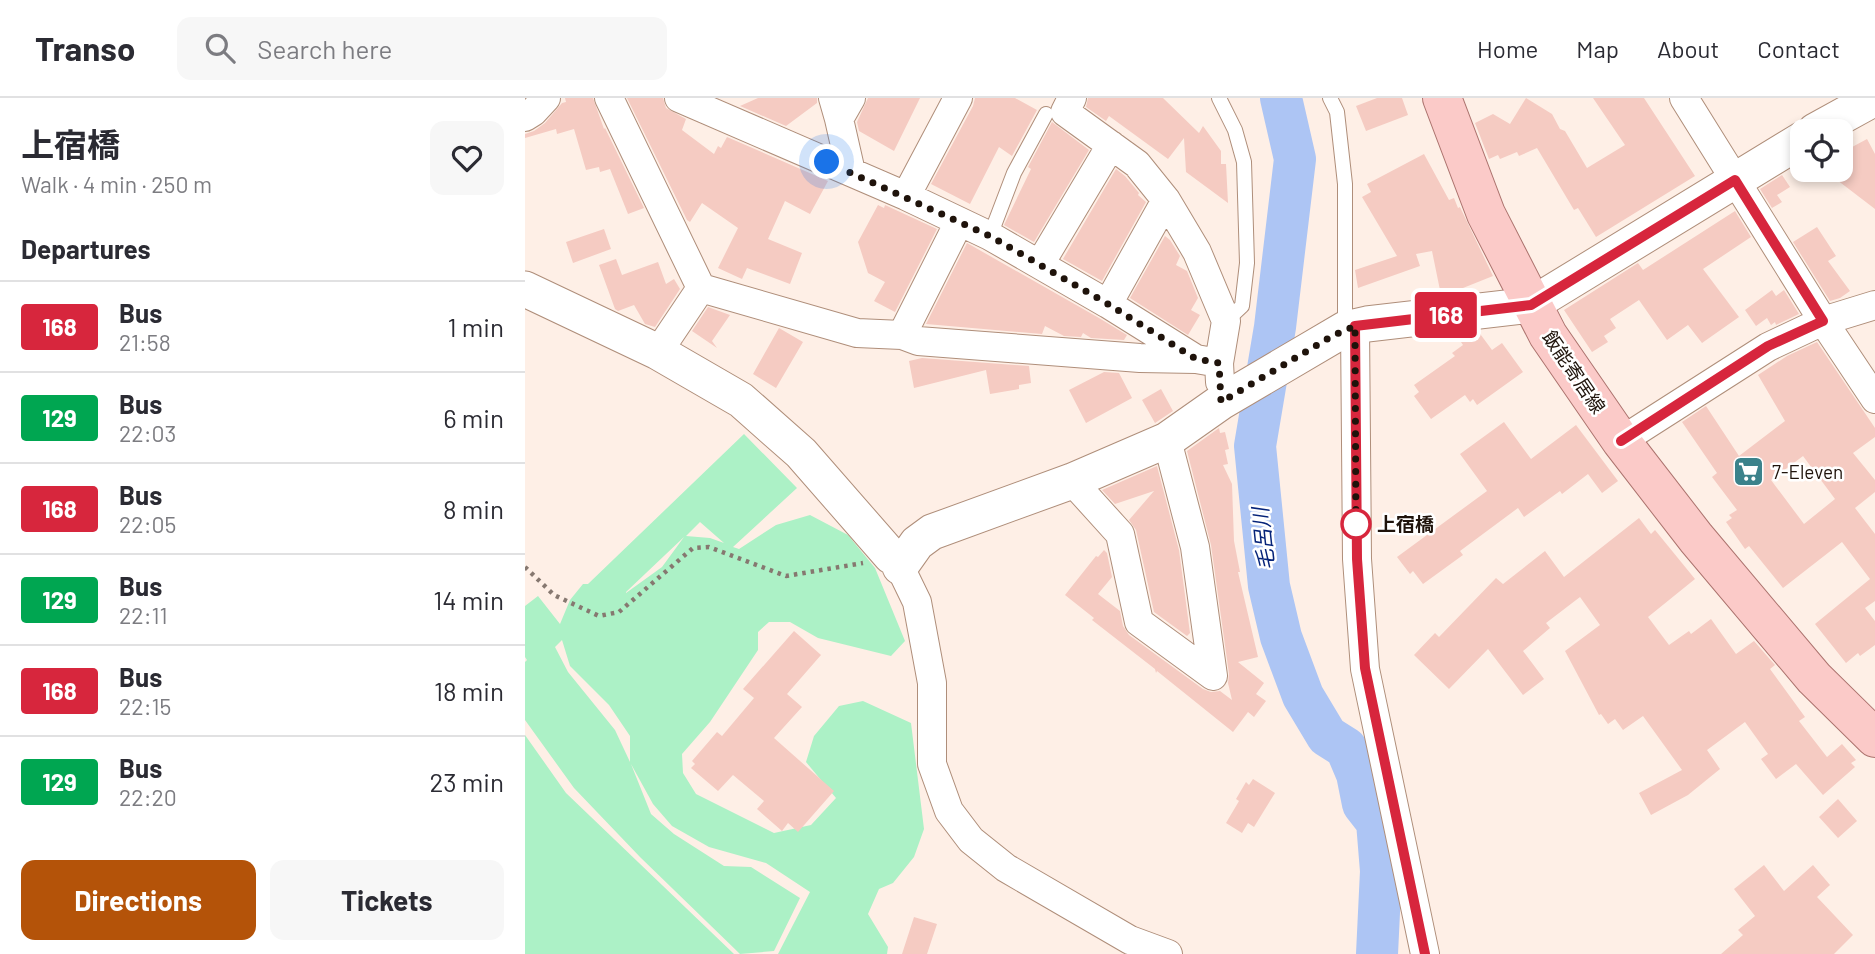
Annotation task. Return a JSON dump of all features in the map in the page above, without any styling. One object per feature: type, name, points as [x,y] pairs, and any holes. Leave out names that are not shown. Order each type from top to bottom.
[{"type":"main road","name":"飯能寄居線","points":[[1442,98],[1486,214],[1548,335],[1621,441],[1696,538],[1814,678],[1875,737]]},
{"type":"street","points":[[525,117],[547,98]]},
{"type":"street","points":[[608,98],[701,288],[857,333],[902,335],[918,341],[1207,361]]},
{"type":"street","points":[[679,98],[852,172],[990,236],[1207,361],[1230,397]]},
{"type":"street","points":[[906,196],[958,98]]},
{"type":"street","points":[[1072,98],[1065,112],[1137,164],[1166,200],[1197,252],[1226,321],[1207,361]]},
{"type":"street","points":[[1684,98],[1823,321],[1875,399]]},
{"type":"street","points":[[1837,119],[1875,98]]},
{"type":"street","points":[[841,105],[852,172]]},
{"type":"street","points":[[1041,264],[1111,145]]},
{"type":"street","points":[[895,562],[932,532],[1072,481],[1167,440],[1230,397],[1345,330],[1531,305],[1790,147]]},
{"type":"street","points":[[1108,304],[1166,200]]},
{"type":"street","points":[[902,335],[959,222]]},
{"type":"street","points":[[658,352],[701,288]]},
{"type":"street","points":[[525,289],[658,352],[741,400],[801,453],[895,562],[917,601],[932,683],[932,764],[949,811],[971,839],[1006,868],[1129,947],[1168,954]]},
{"type":"street","points":[[1621,441],[1768,346],[1823,321],[1875,305]]},
{"type":"street","points":[[1345,330],[1365,668],[1425,954]]},
{"type":"street","points":[[1072,481],[1120,534],[1139,622],[1213,676],[1195,547],[1167,440]]},
{"type":"lane","points":[[1219,98],[1235,130],[1244,162],[1247,213],[1247,263],[1242,306],[1226,321]]},
{"type":"lane","points":[[1330,98],[1337,112],[1345,184],[1345,330]]},
{"type":"lane","points":[[990,236],[1014,173],[1045,114]]},
{"type":"path","points":[[525,567],[554,595],[599,616],[619,612],[693,548],[709,547],[786,576],[895,562]]},
{"type":"green space","points":[[744,434],[797,488],[733,547],[739,549],[776,525],[810,515],[848,535],[875,568],[905,641],[891,656],[818,638],[790,622],[769,622],[758,632],[758,650],[710,722],[682,754],[683,773],[696,794],[774,833],[811,825],[836,798],[806,762],[814,736],[839,706],[863,701],[911,723],[924,829],[914,857],[893,883],[879,889],[868,914],[888,947],[887,954],[778,954],[810,892],[766,863],[709,847],[672,826],[653,804],[631,764],[651,814],[674,834],[724,866],[751,867],[800,898],[774,951],[740,954],[640,857],[574,788],[525,720],[525,606],[538,596],[560,624],[570,600],[583,584],[588,584]],"holes":[[[700,522],[724,543],[710,538],[686,536]],[[684,537],[662,567],[626,592]],[[562,640],[570,666],[609,705],[630,736],[630,762],[615,730],[568,672],[555,647]]]},
{"type":"green space","points":[[525,735],[566,793],[734,954],[525,954]]},
{"type":"building","points":[[565,98],[593,98],[604,129],[644,208],[628,214],[610,169],[600,172],[599,167],[586,170],[574,129],[557,134],[556,129],[525,138],[525,134],[545,123],[562,103],[566,102]]},
{"type":"building","points":[[627,98],[663,98],[666,108],[686,119],[682,130],[714,154],[727,137],[828,181],[810,214],[785,201],[768,239],[802,253],[790,284],[747,268],[742,279],[718,268],[738,228],[702,203],[690,222],[687,220]]},
{"type":"building","points":[[758,98],[817,98],[817,103],[786,126],[740,106]]},
{"type":"building","points":[[868,98],[920,98],[894,151],[859,131],[857,122]]},
{"type":"building","points":[[975,98],[1015,98],[1037,110],[1012,156],[999,147],[970,204],[931,184]]},
{"type":"building","points":[[1088,98],[1163,98],[1199,133],[1203,126],[1221,151],[1221,164],[1226,164],[1228,203],[1186,172],[1184,138],[1168,159],[1109,116],[1106,121],[1086,107]]},
{"type":"building","points":[[1377,98],[1402,98],[1408,115],[1366,131],[1356,106]]},
{"type":"building","points":[[1526,98],[1552,114],[1587,168],[1625,145],[1593,98],[1644,98],[1695,176],[1596,237],[1578,208],[1574,210],[1537,148],[1519,156],[1517,152],[1500,159],[1498,155],[1489,159],[1475,123],[1493,114],[1510,124]]},
{"type":"building","points":[[1052,122],[1089,150],[1034,242],[1004,225],[1031,169],[1028,167]]},
{"type":"building","points":[[1867,139],[1875,154],[1875,209],[1840,182],[1853,182],[1853,147]]},
{"type":"building","points":[[1424,154],[1449,200],[1454,198],[1458,208],[1460,207],[1493,276],[1458,290],[1459,293],[1441,295],[1432,251],[1416,254],[1420,266],[1358,288],[1355,270],[1397,256],[1362,197],[1371,192],[1367,184]]},
{"type":"building","points":[[1116,169],[1146,202],[1102,281],[1063,259]]},
{"type":"building","points":[[1782,175],[1790,187],[1777,195],[1782,202],[1772,208],[1760,189]]},
{"type":"building","points":[[878,205],[884,208],[885,205],[937,229],[895,312],[874,301],[885,282],[868,273],[858,242]]},
{"type":"building","points":[[1735,211],[1751,237],[1703,269],[1739,317],[1702,343],[1688,325],[1667,340],[1639,300],[1610,319],[1616,328],[1604,336],[1608,342],[1592,352],[1564,310],[1638,263],[1643,270]]},
{"type":"building","points":[[1817,227],[1836,256],[1828,261],[1850,291],[1830,301],[1793,242]]},
{"type":"building","points":[[604,229],[611,249],[573,263],[566,242]]},
{"type":"building","points":[[1165,236],[1180,256],[1176,265],[1187,271],[1198,298],[1191,310],[1200,315],[1188,335],[1130,298]]},
{"type":"building","points":[[967,243],[1127,335],[1124,340],[1091,338],[1083,333],[1081,337],[1064,336],[1045,326],[1042,334],[926,324]]},
{"type":"building","points":[[616,259],[622,275],[658,262],[666,284],[674,279],[680,289],[655,327],[645,324],[634,305],[618,311],[615,309],[599,265]]},
{"type":"building","points":[[1772,290],[1776,296],[1784,290],[1799,314],[1776,325],[1775,322],[1771,325],[1767,318],[1756,326],[1745,310]]},
{"type":"building","points":[[708,307],[730,315],[712,341],[717,348],[692,331]]},
{"type":"building","points":[[779,328],[803,342],[776,388],[753,374]]},
{"type":"building","points":[[1478,331],[1492,350],[1502,343],[1523,372],[1477,405],[1473,399],[1470,402],[1465,395],[1431,419],[1414,396],[1419,392],[1414,385],[1455,356],[1452,353],[1463,345],[1461,342]]},
{"type":"building","points":[[1817,342],[1875,428],[1875,437],[1853,453],[1875,480],[1875,492],[1855,508],[1875,534],[1875,601],[1865,608],[1875,621],[1875,645],[1860,656],[1858,653],[1846,663],[1815,624],[1870,579],[1842,542],[1783,588],[1749,546],[1745,549],[1726,522],[1732,518],[1729,515],[1737,510],[1712,477],[1717,473],[1682,422],[1706,406],[1739,456],[1785,421],[1758,375],[1787,356]],"holes":[[[1803,456],[1835,499],[1804,524],[1771,480]]]},
{"type":"building","points":[[922,358],[1029,366],[1031,383],[1019,385],[1019,389],[990,394],[986,370],[914,388],[909,361]]},
{"type":"building","points":[[1104,372],[1119,373],[1132,398],[1086,423],[1069,390]]},
{"type":"building","points":[[1161,389],[1173,411],[1155,423],[1142,400]]},
{"type":"building","points":[[1504,422],[1531,459],[1576,425],[1618,481],[1602,493],[1588,474],[1562,494],[1560,491],[1524,517],[1518,508],[1460,551],[1463,555],[1423,584],[1413,571],[1410,574],[1397,557],[1487,491],[1460,454]]},
{"type":"building","points":[[1219,428],[1220,433],[1225,432],[1229,449],[1225,450],[1228,464],[1223,465],[1232,484],[1238,572],[1258,657],[1238,662],[1264,683],[1256,694],[1266,701],[1254,717],[1248,712],[1233,732],[1157,671],[1156,673],[1155,669],[1092,620],[1094,618],[1065,595],[1096,556],[1104,550],[1112,577],[1098,594],[1120,611],[1123,626],[1129,635],[1203,689],[1220,691],[1232,700],[1211,545],[1187,451]]},
{"type":"building","points":[[1157,466],[1179,550],[1190,633],[1187,636],[1154,612],[1136,530],[1129,520],[1154,491],[1115,504],[1102,490]]},
{"type":"building","points":[[1639,518],[1651,534],[1655,530],[1695,579],[1648,617],[1669,645],[1689,631],[1691,634],[1711,619],[1736,654],[1754,641],[1775,665],[1770,669],[1805,717],[1799,721],[1827,757],[1842,744],[1856,760],[1851,763],[1855,767],[1823,795],[1796,764],[1776,779],[1761,759],[1768,754],[1745,722],[1707,750],[1720,769],[1688,795],[1651,815],[1639,793],[1682,770],[1643,716],[1623,730],[1615,719],[1608,724],[1601,714],[1599,715],[1565,651],[1600,625],[1580,597],[1546,623],[1550,628],[1523,651],[1544,679],[1523,695],[1488,649],[1449,689],[1414,655],[1435,633],[1439,637],[1496,578],[1503,584],[1545,551],[1564,577]]},
{"type":"building","points":[[794,631],[821,655],[787,694],[802,707],[774,738],[834,791],[798,832],[788,823],[782,831],[757,809],[764,801],[733,775],[718,791],[691,768],[695,764],[692,761],[717,732],[722,736],[754,698],[743,689]]},
{"type":"building","points":[[1253,779],[1275,793],[1254,827],[1248,823],[1242,833],[1226,823],[1246,782],[1249,785]]},
{"type":"building","points":[[1838,799],[1857,821],[1838,838],[1819,817]]},
{"type":"building","points":[[1764,865],[1784,891],[1813,865],[1830,885],[1817,897],[1853,935],[1834,954],[1721,954],[1743,935],[1738,930],[1755,916],[1734,889]]},
{"type":"building","points":[[914,917],[937,924],[927,954],[902,954]]},
{"type":"waterway","name":"毛呂川","points":[[1281,98],[1295,159],[1275,327],[1255,446],[1269,586],[1281,637],[1303,696],[1327,736],[1346,748],[1357,774],[1363,804],[1377,822],[1381,871],[1377,954]]},
{"type":"bus line","name":"168","points":[[1425,954],[1365,668],[1357,559],[1355,326],[1531,305],[1735,180],[1823,321],[1768,346],[1621,441]]},
{"type":"place","name":"7-Eleven","points":[[1749,472]]},
{"type":"place","name":"上宿橋","points":[[1356,524]]},
{"type":"route","points":[[827,162],[990,236],[1108,304],[1196,359],[1219,363],[1221,402],[1334,335],[1355,326],[1356,533],[1356,524]]}]
